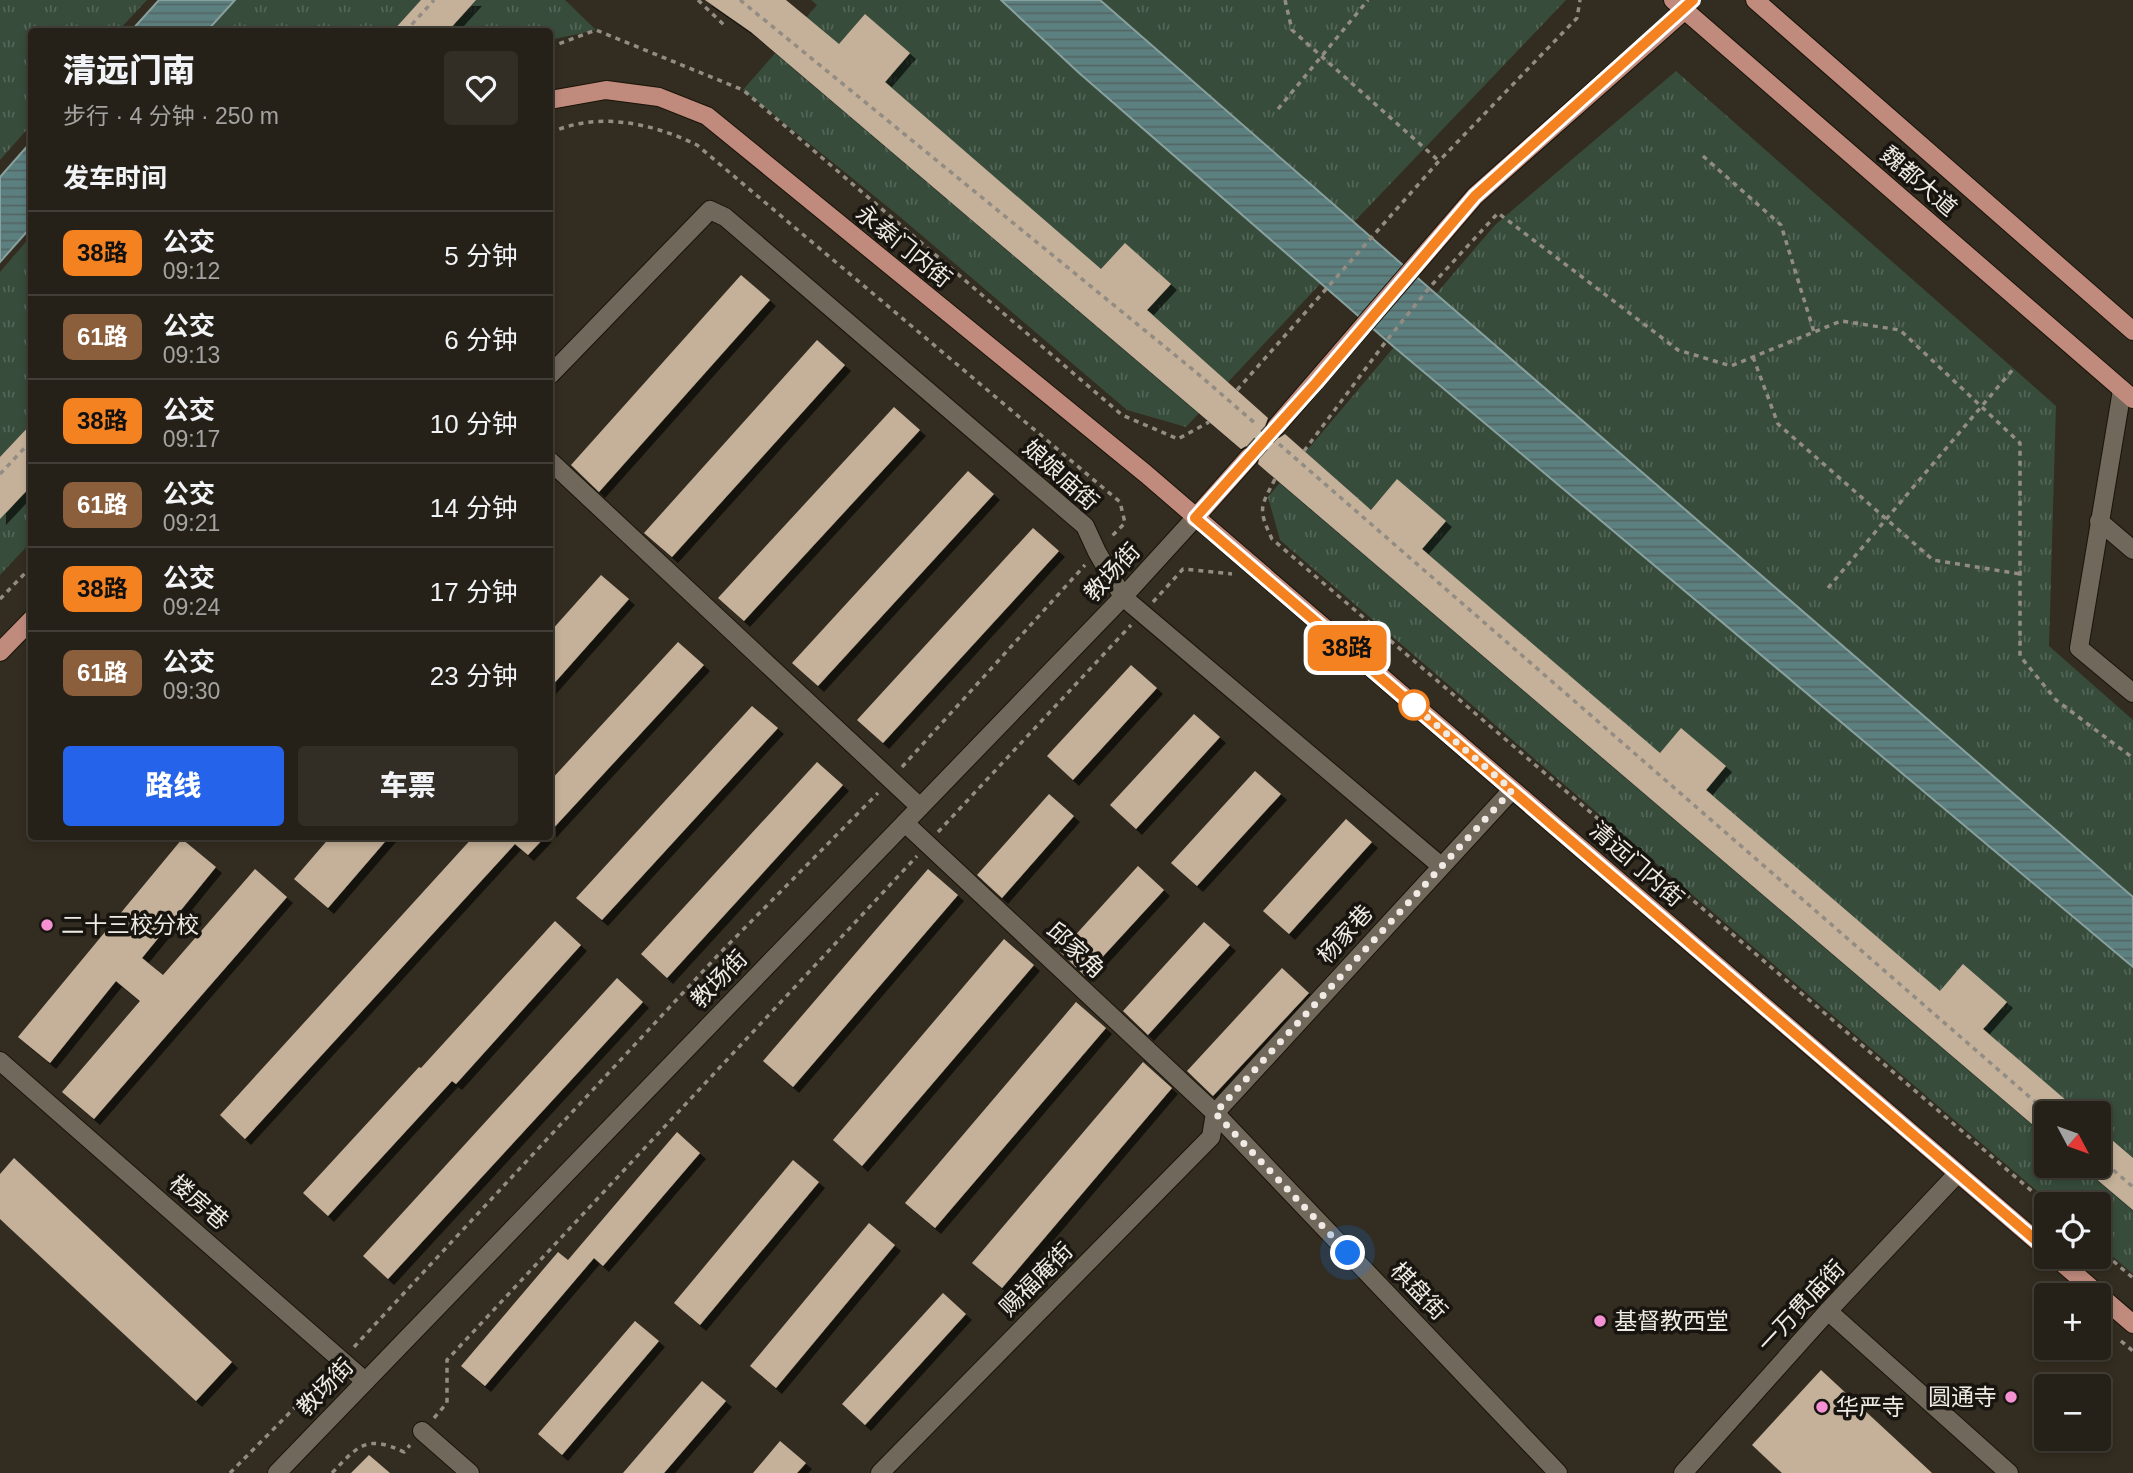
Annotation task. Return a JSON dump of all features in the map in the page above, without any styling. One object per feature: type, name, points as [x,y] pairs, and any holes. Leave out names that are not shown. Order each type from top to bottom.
[{"type":"main road","name":"魏都大道","points":[[1755,0],[2133,331]]},
{"type":"main road","points":[[1269,431],[1316,383],[1475,196],[1684,3]]},
{"type":"main road","name":"魏都大道","points":[[1684,3],[2130,389]]},
{"type":"main road","name":"永泰门内街","points":[[553,99],[606,90],[659,97],[706,116],[1146,474],[1195,518]]},
{"type":"main road","points":[[1195,518],[1249,457]]},
{"type":"main road","name":"清远门内街","points":[[1195,518],[2034,1239]]},
{"type":"main road","points":[[0,652],[28,623]]},
{"type":"main road","points":[[2069,1269],[2133,1324]]},
{"type":"street","name":"娘娘庙街","points":[[553,372],[710,210],[725,217],[1085,526],[1123,597],[1440,866]]},
{"type":"street","points":[[2130,389],[2099,520],[2079,648],[2133,693]]},
{"type":"street","points":[[553,464],[920,807]]},
{"type":"street","name":"教场街","points":[[277,1473],[1123,597],[1195,518]]},
{"type":"street","points":[[2099,520],[2133,550]]},
{"type":"street","name":"杨家巷","points":[[1215,1113],[1512,790]]},
{"type":"street","name":"邱家角","points":[[905,823],[1215,1113]]},
{"type":"street","name":"楼房巷","points":[[0,1061],[365,1381]]},
{"type":"street","name":"赐福庵街","points":[[880,1473],[1211,1137],[1215,1113]]},
{"type":"street","name":"棋盘街","points":[[1215,1113],[1558,1473]]},
{"type":"street","name":"一万贯庙街","points":[[1683,1473],[1828,1311],[1958,1173]]},
{"type":"street","points":[[1828,1311],[2009,1473]]},
{"type":"street","points":[[422,1431],[470,1473]]},
{"type":"path","points":[[408,28],[433,0]]},
{"type":"path","points":[[698,0],[725,26]]},
{"type":"path","points":[[740,0],[1269,431],[2034,1101]]},
{"type":"path","points":[[1285,0],[1292,30],[1439,161]]},
{"type":"path","points":[[1278,109],[1368,0]]},
{"type":"path","points":[[1237,390],[1439,161],[1577,18],[1580,0]]},
{"type":"path","points":[[553,46],[596,30],[743,90],[1122,415],[1178,439],[1209,422]]},
{"type":"path","points":[[230,1473],[396,1304],[719,954],[891,780],[1125,523],[1120,502],[697,145],[668,131],[632,123],[593,121],[553,131]]},
{"type":"path","points":[[1703,156],[1781,225],[1814,332]]},
{"type":"path","points":[[1304,452],[1429,288],[1498,213],[1678,350],[1731,366],[1841,321],[1900,330],[2020,443],[2020,656],[2056,700],[2133,758]]},
{"type":"path","points":[[1753,357],[1778,424],[1933,560],[2020,574]]},
{"type":"path","points":[[1828,588],[2014,368]]},
{"type":"path","points":[[0,474],[28,444]]},
{"type":"path","points":[[1275,479],[1262,505],[1262,518],[1272,539],[2034,1193]]},
{"type":"path","points":[[332,1473],[358,1446],[384,1443],[404,1452],[447,1403],[447,1360],[1183,569]]},
{"type":"path","points":[[0,599],[28,570]]},
{"type":"path","points":[[2111,1168],[2133,1187]]},
{"type":"path","points":[[2111,1259],[2133,1278]]},
{"type":"green space","points":[[0,0],[147,0],[121,28],[28,28],[28,128],[0,160]]},
{"type":"green space","points":[[235,0],[565,0],[596,30],[553,39],[553,28],[211,28]]},
{"type":"green space","points":[[811,0],[1001,0],[1078,72],[1321,283],[1186,427],[1127,410],[899,216],[743,90],[817,5]]},
{"type":"green space","points":[[1100,0],[1566,0],[1354,222]]},
{"type":"green space","points":[[1676,71],[2056,406],[2049,646],[2133,720],[2133,897],[1436,294],[1495,225]]},
{"type":"green space","points":[[28,239],[28,545],[0,575],[0,272]]},
{"type":"green space","points":[[1394,347],[2133,967],[2133,1274],[2111,1255],[2111,1192],[2038,1192],[1280,540],[1268,497]]},
{"type":"water","points":[[159,0],[235,0],[210,28],[134,28]]},
{"type":"water","points":[[1001,0],[1100,0],[2133,897],[2133,967],[1394,347],[1078,72]]},
{"type":"water","points":[[28,145],[28,230],[0,262],[0,177]]},
{"type":"building","points":[[421,0],[476,0],[451,28],[396,28]]},
{"type":"building","points":[[705,0],[786,0],[839,44],[865,14],[910,53],[885,82],[1101,269],[1125,243],[1171,284],[1147,310],[1268,418],[1265,426],[1268,435],[1279,438],[1285,434],[1371,510],[1397,479],[1446,521],[1422,549],[1660,753],[1681,728],[1726,766],[1706,790],[1940,991],[1963,964],[2007,1002],[1983,1029],[2067,1101],[2034,1101],[2034,1126],[1258,464],[1260,454],[1256,448],[1246,446],[1241,449],[751,32]]},
{"type":"building","points":[[741,275],[770,300],[599,492],[571,465]]},
{"type":"building","points":[[817,340],[845,365],[672,557],[644,533]]},
{"type":"building","points":[[894,407],[920,430],[744,621],[718,598]]},
{"type":"building","points":[[28,427],[28,489],[0,519],[0,457]]},
{"type":"building","points":[[968,471],[994,494],[818,686],[792,663]]},
{"type":"building","points":[[1033,528],[1059,551],[883,743],[857,720]]},
{"type":"building","points":[[601,575],[629,599],[553,685],[553,629]]},
{"type":"building","points":[[678,642],[704,665],[553,829],[553,778]]},
{"type":"building","points":[[1131,665],[1157,688],[1073,780],[1047,756]]},
{"type":"building","points":[[752,706],[778,728],[602,920],[576,898]]},
{"type":"building","points":[[1194,714],[1220,737],[1136,829],[1110,805]]},
{"type":"building","points":[[817,762],[843,785],[667,978],[641,954]]},
{"type":"building","points":[[1255,771],[1281,794],[1197,886],[1171,863]]},
{"type":"building","points":[[1049,794],[1074,816],[1002,898],[977,875]]},
{"type":"building","points":[[1346,819],[1372,842],[1289,934],[1263,911]]},
{"type":"building","points":[[181,840],[216,867],[142,958],[163,975],[255,869],[287,897],[94,1119],[62,1092],[140,1001],[116,981],[50,1063],[18,1037]]},
{"type":"building","points":[[328,840],[387,840],[328,908],[294,879]]},
{"type":"building","points":[[470,840],[542,840],[528,855],[515,844],[245,1139],[220,1115]]},
{"type":"building","points":[[1138,866],[1164,890],[1085,976],[1060,952]]},
{"type":"building","points":[[928,869],[958,895],[793,1087],[763,1061]]},
{"type":"building","points":[[555,921],[581,945],[456,1084],[452,1081],[328,1216],[303,1193]]},
{"type":"building","points":[[1204,922],[1230,945],[1148,1035],[1123,1011]]},
{"type":"building","points":[[1004,939],[1034,965],[862,1166],[833,1140]]},
{"type":"building","points":[[1282,968],[1309,993],[1213,1096],[1187,1071]]},
{"type":"building","points":[[617,978],[643,1002],[388,1279],[363,1256]]},
{"type":"building","points":[[1076,1002],[1106,1028],[935,1228],[905,1203]]},
{"type":"building","points":[[1143,1062],[1172,1088],[1002,1288],[972,1263]]},
{"type":"building","points":[[677,1132],[700,1153],[603,1266],[594,1258],[485,1386],[461,1366],[558,1252],[568,1260]]},
{"type":"building","points":[[2111,1139],[2133,1158],[2133,1210],[2095,1178],[2111,1178]]},
{"type":"building","points":[[14,1158],[232,1362],[196,1401],[0,1219],[0,1174]]},
{"type":"building","points":[[793,1160],[819,1182],[700,1325],[674,1303]]},
{"type":"building","points":[[869,1223],[895,1245],[776,1388],[750,1366]]},
{"type":"building","points":[[943,1293],[966,1314],[865,1425],[842,1404]]},
{"type":"building","points":[[635,1321],[659,1341],[562,1455],[538,1434]]},
{"type":"building","points":[[1821,1370],[1932,1473],[1782,1473],[1752,1445]]},
{"type":"building","points":[[702,1381],[726,1401],[664,1473],[623,1473]]},
{"type":"building","points":[[780,1441],[806,1463],[797,1473],[753,1473]]},
{"type":"building","points":[[369,1455],[390,1473],[351,1473]]},
{"type":"tunnel","points":[[1249,457],[1276,427]]},
{"type":"bus line","name":"38路","points":[[1693,0],[1475,196],[1316,383],[1195,518],[2034,1239]]},
{"type":"place","name":"二十三校分校","points":[[47,925]]},
{"type":"place","name":"基督教西堂","points":[[1600,1321]]},
{"type":"place","name":"圆通寺","points":[[2011,1397]]},
{"type":"place","name":"华严寺","points":[[1822,1407]]},
{"type":"route","points":[[1348,1253],[1215,1113],[1512,790],[1412,704],[1414,705]]}]
